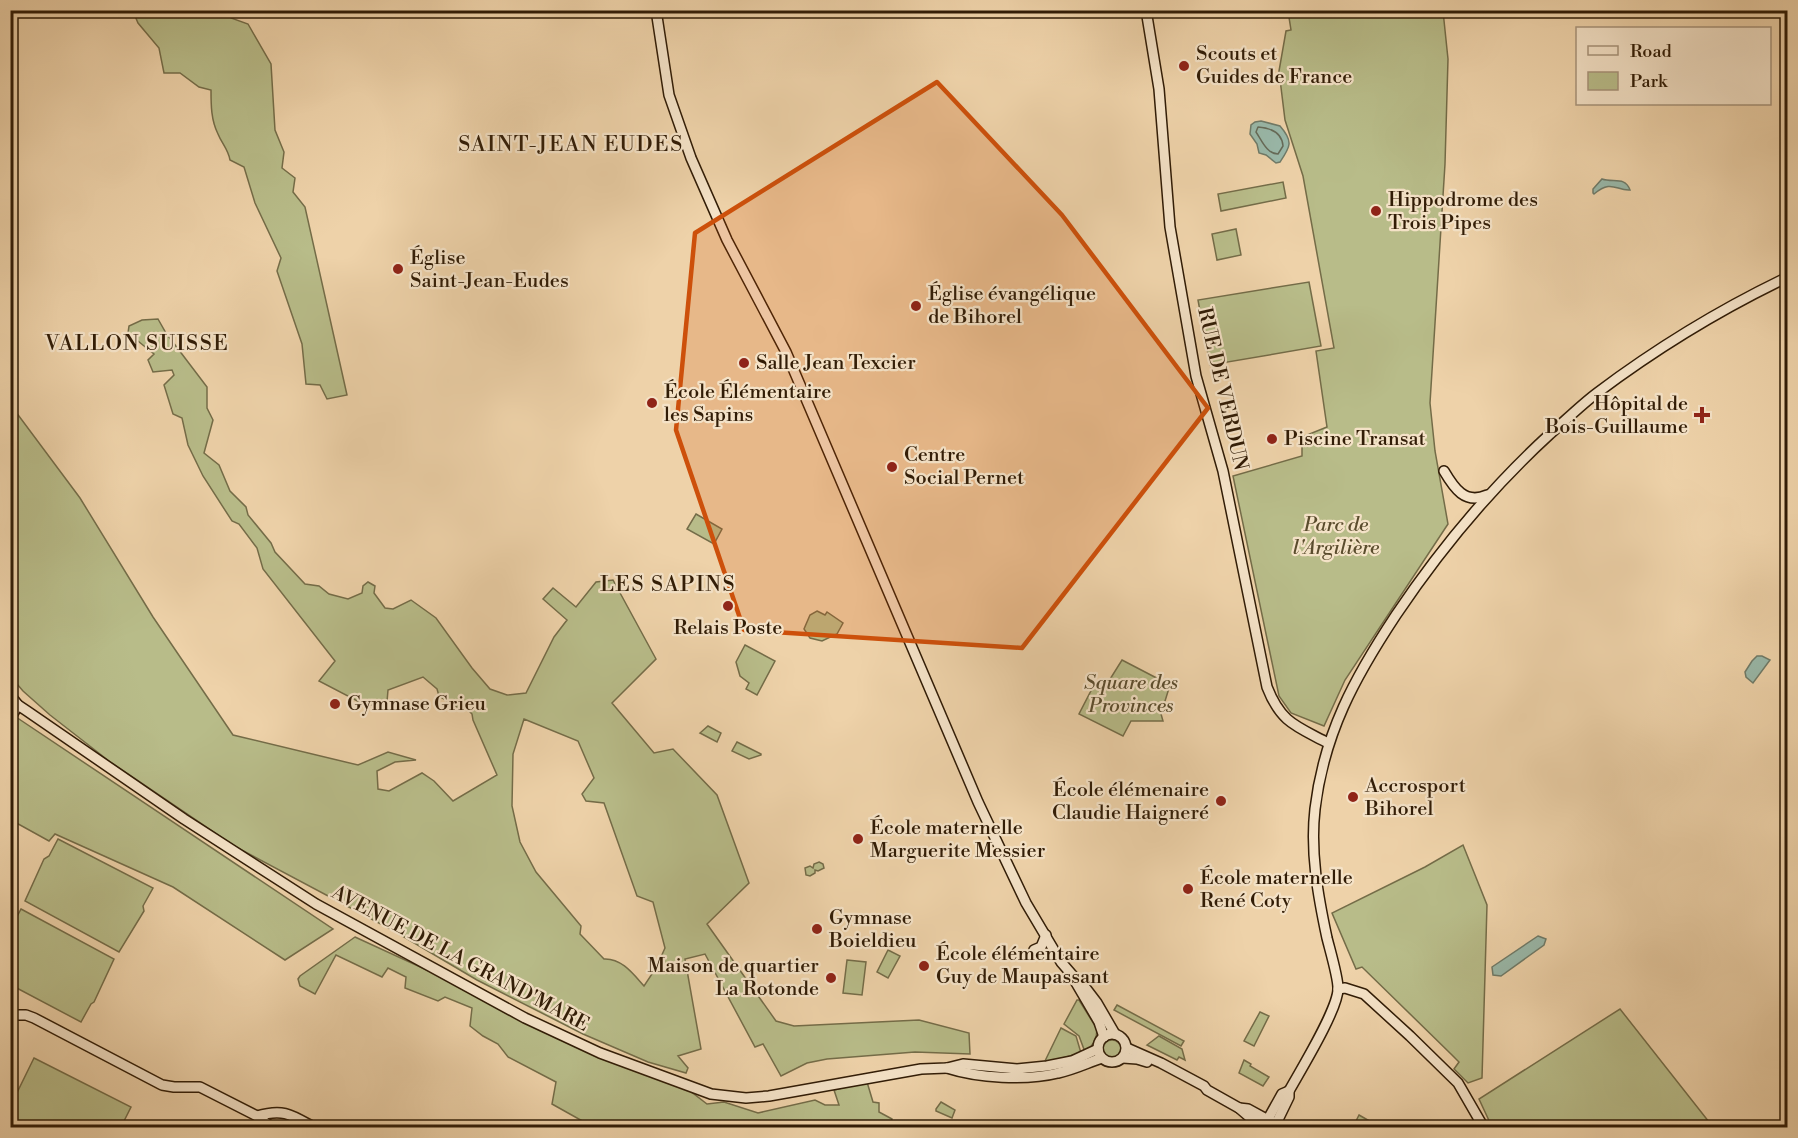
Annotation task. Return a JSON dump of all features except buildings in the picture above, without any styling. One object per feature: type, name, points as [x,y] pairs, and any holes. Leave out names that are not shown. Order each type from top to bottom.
[{"type":"street","points":[[656,10],[669,95],[691,158],[727,240],[786,352],[1007,867],[1061,962],[1081,982],[1097,1003],[1115,1034],[1124,1040],[1126,1048],[1123,1058]]},
{"type":"street","name":"RUE DE VERDUN","points":[[1146,10],[1160,89],[1170,227],[1192,354],[1222,471],[1267,687],[1274,704],[1287,721],[1328,743]]},
{"type":"street","points":[[1126,1048],[1161,1063],[1239,1107],[1248,1109],[1268,1125],[1282,1094],[1289,1090],[1331,1012],[1338,988],[1317,889],[1315,810],[1328,743],[1352,686],[1383,635],[1436,560],[1490,494],[1529,453],[1596,394],[1707,320],[1788,277]]},
{"type":"street","points":[[1444,471],[1456,491],[1464,496],[1475,498],[1490,494]]},
{"type":"street","name":"AVENUE DE LA GRAND'MARE","points":[[10,695],[18,705],[184,819],[342,919],[525,1018],[611,1057],[711,1094],[746,1098],[769,1096],[921,1069],[947,1068],[963,1064],[1017,1069],[1047,1066],[1100,1054]]},
{"type":"street","points":[[10,719],[18,705]]},
{"type":"street","points":[[1034,950],[1041,947],[1046,935]]},
{"type":"street","points":[[1074,977],[1076,986],[1099,1022],[1104,1037]]},
{"type":"street","points":[[1338,988],[1352,989],[1364,994],[1410,1036],[1458,1083],[1484,1128]]},
{"type":"street","points":[[10,1015],[26,1015],[34,1018],[162,1084],[174,1087],[200,1087],[257,1116],[273,1128]]},
{"type":"street","points":[[1115,1034],[1104,1037],[1099,1043],[1100,1054],[1111,1062],[1123,1058],[1146,1062],[1202,1091],[1207,1090]]},
{"type":"street","points":[[257,1116],[285,1112],[315,1128]]},
{"type":"highlighted area","points":[[937,82],[1062,215],[1208,408],[1022,648],[744,630],[676,430],[695,233]]},
{"type":"green space","points":[[133,11],[228,11],[231,18],[248,24],[271,64],[275,130],[284,152],[282,168],[295,178],[293,192],[305,207],[347,395],[327,399],[320,385],[306,384],[302,344],[277,271],[281,258],[255,203],[244,167],[230,160],[216,129],[212,112],[211,90],[199,87],[180,73],[164,73],[159,48],[138,23]]},
{"type":"green space","name":"Parc de l'Argilière","points":[[1288,11],[1443,11],[1448,59],[1445,164],[1430,403],[1435,451],[1448,524],[1345,680],[1324,726],[1291,713],[1279,696],[1233,476],[1302,456],[1302,437],[1327,427],[1316,351],[1334,348],[1303,176],[1285,120],[1279,71],[1286,31],[1291,30]]},
{"type":"green space","points":[[1283,182],[1286,198],[1221,211],[1218,194]]},
{"type":"green space","points":[[1236,229],[1241,255],[1217,260],[1212,234]]},
{"type":"green space","points":[[1309,282],[1321,346],[1210,365],[1198,300]]},
{"type":"green space","points":[[158,319],[207,387],[207,408],[213,420],[204,453],[219,465],[230,491],[246,507],[248,515],[271,543],[275,552],[305,584],[319,586],[329,594],[348,599],[362,593],[363,586],[368,582],[375,586],[374,593],[385,608],[393,609],[411,600],[436,618],[490,689],[507,695],[526,693],[554,637],[567,620],[543,599],[553,588],[576,607],[596,582],[613,580],[656,659],[612,703],[654,753],[673,749],[717,795],[749,883],[707,924],[776,1021],[794,1026],[919,1020],[969,1033],[970,1054],[915,1052],[827,1059],[807,1063],[781,1076],[763,1044],[755,1047],[705,954],[685,959],[701,1049],[678,1056],[688,1068],[686,1073],[648,1062],[583,1034],[477,980],[394,931],[236,847],[109,761],[50,715],[11,677],[10,404],[80,498],[153,617],[233,735],[358,765],[388,752],[416,760],[395,762],[377,771],[378,789],[389,791],[422,773],[434,781],[453,801],[497,775],[472,714],[467,709],[463,711],[439,696],[437,689],[423,677],[388,690],[387,702],[367,706],[319,681],[335,661],[263,569],[257,548],[239,524],[232,521],[203,476],[188,445],[182,418],[173,414],[164,385],[174,375],[172,370],[153,372],[148,360],[154,354],[128,333],[129,326],[142,320]],"holes":[[[524,719],[578,741],[594,778],[582,794],[586,801],[604,803],[637,896],[653,902],[665,948],[644,986],[622,964],[604,959],[580,934],[581,926],[536,872],[520,842],[512,806],[513,754]]]},
{"type":"green space","points":[[696,514],[722,529],[714,544],[687,529]]},
{"type":"green space","points":[[817,611],[825,615],[827,612],[843,623],[837,634],[822,641],[810,638],[804,629],[810,615]]},
{"type":"green space","points":[[745,645],[775,661],[757,695],[746,689],[749,683],[740,676],[736,662]]},
{"type":"green space","name":"Square des Provinces","points":[[1122,660],[1170,685],[1161,714],[1163,721],[1131,721],[1123,736],[1079,714],[1094,685],[1107,684]]},
{"type":"green space","points":[[10,713],[333,929],[285,960],[173,887],[55,834],[49,841],[11,820]]},
{"type":"green space","points":[[708,726],[721,733],[717,742],[700,733]]},
{"type":"green space","points":[[737,742],[761,755],[749,759],[732,751]]},
{"type":"green space","points":[[58,839],[153,888],[143,906],[144,911],[119,952],[25,901],[44,859],[49,856]]},
{"type":"green space","points":[[1463,845],[1487,905],[1482,1078],[1468,1083],[1454,1069],[1459,1062],[1362,967],[1356,969],[1332,913],[1425,867]]},
{"type":"green space","points":[[819,862],[824,868],[815,870],[815,873],[810,876],[806,875],[805,868],[810,866],[813,868],[814,864]]},
{"type":"green space","points":[[21,909],[114,959],[94,1002],[81,1022],[11,985],[11,928]]},
{"type":"green space","points":[[355,937],[690,1091],[707,1104],[724,1102],[758,1113],[815,1100],[825,1105],[839,1105],[834,1090],[867,1082],[873,1102],[879,1103],[879,1112],[892,1119],[890,1128],[593,1127],[552,1104],[556,1082],[508,1057],[498,1044],[470,1026],[472,1008],[445,997],[438,1001],[405,988],[406,977],[388,968],[382,977],[336,955],[315,994],[300,986],[298,979],[300,976]]},
{"type":"green space","points":[[888,950],[900,956],[888,978],[877,972]]},
{"type":"green space","points":[[847,960],[866,962],[862,995],[843,993]]},
{"type":"green space","points":[[1077,1000],[1097,1029],[1094,1042],[1085,1052],[1079,1036],[1064,1024]]},
{"type":"green space","points":[[1117,1005],[1184,1041],[1181,1046],[1114,1010]]},
{"type":"green space","points":[[1620,1009],[1713,1127],[1492,1127],[1479,1099]]},
{"type":"green space","points":[[1260,1012],[1269,1016],[1254,1046],[1244,1041]]},
{"type":"green space","points":[[1061,1028],[1076,1036],[1081,1053],[1044,1063]]},
{"type":"green space","points":[[1159,1036],[1182,1049],[1185,1060],[1179,1057],[1177,1060],[1147,1045]]},
{"type":"green space","points":[[1108,1040],[1116,1040],[1121,1045],[1119,1056],[1108,1058],[1103,1053],[1103,1045]]},
{"type":"green space","points":[[34,1058],[131,1107],[121,1127],[23,1127],[11,1121],[11,1105]]},
{"type":"green space","points":[[1244,1060],[1269,1077],[1263,1086],[1239,1073]]},
{"type":"green space","points":[[941,1102],[955,1110],[952,1118],[936,1111]]},
{"type":"green space","points":[[1359,1115],[1380,1127],[1353,1127]]},
{"type":"water","points":[[1261,121],[1280,126],[1289,140],[1288,148],[1280,162],[1276,163],[1266,155],[1259,153],[1257,144],[1250,134],[1251,125]]},
{"type":"water","points":[[1602,179],[1622,181],[1630,190],[1610,186],[1594,194],[1593,189]]},
{"type":"water","points":[[1757,656],[1770,660],[1753,683],[1746,677],[1745,672]]},
{"type":"water","points":[[1538,936],[1546,939],[1544,945],[1501,976],[1493,975],[1492,967]]},
{"type":"place","name":"Scouts et Guides de France","points":[[1184,66]]},
{"type":"place","name":"Hippodrome des Trois Pipes","points":[[1376,211]]},
{"type":"place","name":"Église Saint-Jean-Eudes","points":[[398,269]]},
{"type":"place","name":"Église évangélique de Bihorel","points":[[916,306]]},
{"type":"place","name":"Salle Jean Texcier","points":[[744,363]]},
{"type":"place","name":"École Élémentaire les Sapins","points":[[652,403]]},
{"type":"place","name":"Hôpital de Bois-Guillaume","points":[[1702,415]]},
{"type":"place","name":"Piscine Transat","points":[[1272,439]]},
{"type":"place","name":"Centre Social Pernet","points":[[892,467]]},
{"type":"place","name":"Relais Poste","points":[[728,606]]},
{"type":"place","name":"Gymnase Grieu","points":[[335,704]]},
{"type":"place","name":"Accrosport Bihorel","points":[[1353,797]]},
{"type":"place","name":"École élémenaire Claudie Haigneré","points":[[1221,801]]},
{"type":"place","name":"École maternelle Marguerite Messier","points":[[858,839]]},
{"type":"place","name":"École maternelle René Coty","points":[[1188,889]]},
{"type":"place","name":"Gymnase Boieldieu","points":[[817,929]]},
{"type":"place","name":"École élémentaire Guy de Maupassant","points":[[924,966]]},
{"type":"place","name":"Maison de quartier La Rotonde","points":[[831,978]]},
{"type":"district","name":"SAINT-JEAN EUDES","points":[[571,145]]},
{"type":"district","name":"VALLON SUISSE","points":[[137,344]]},
{"type":"district","name":"LES SAPINS","points":[[668,585]]}]
